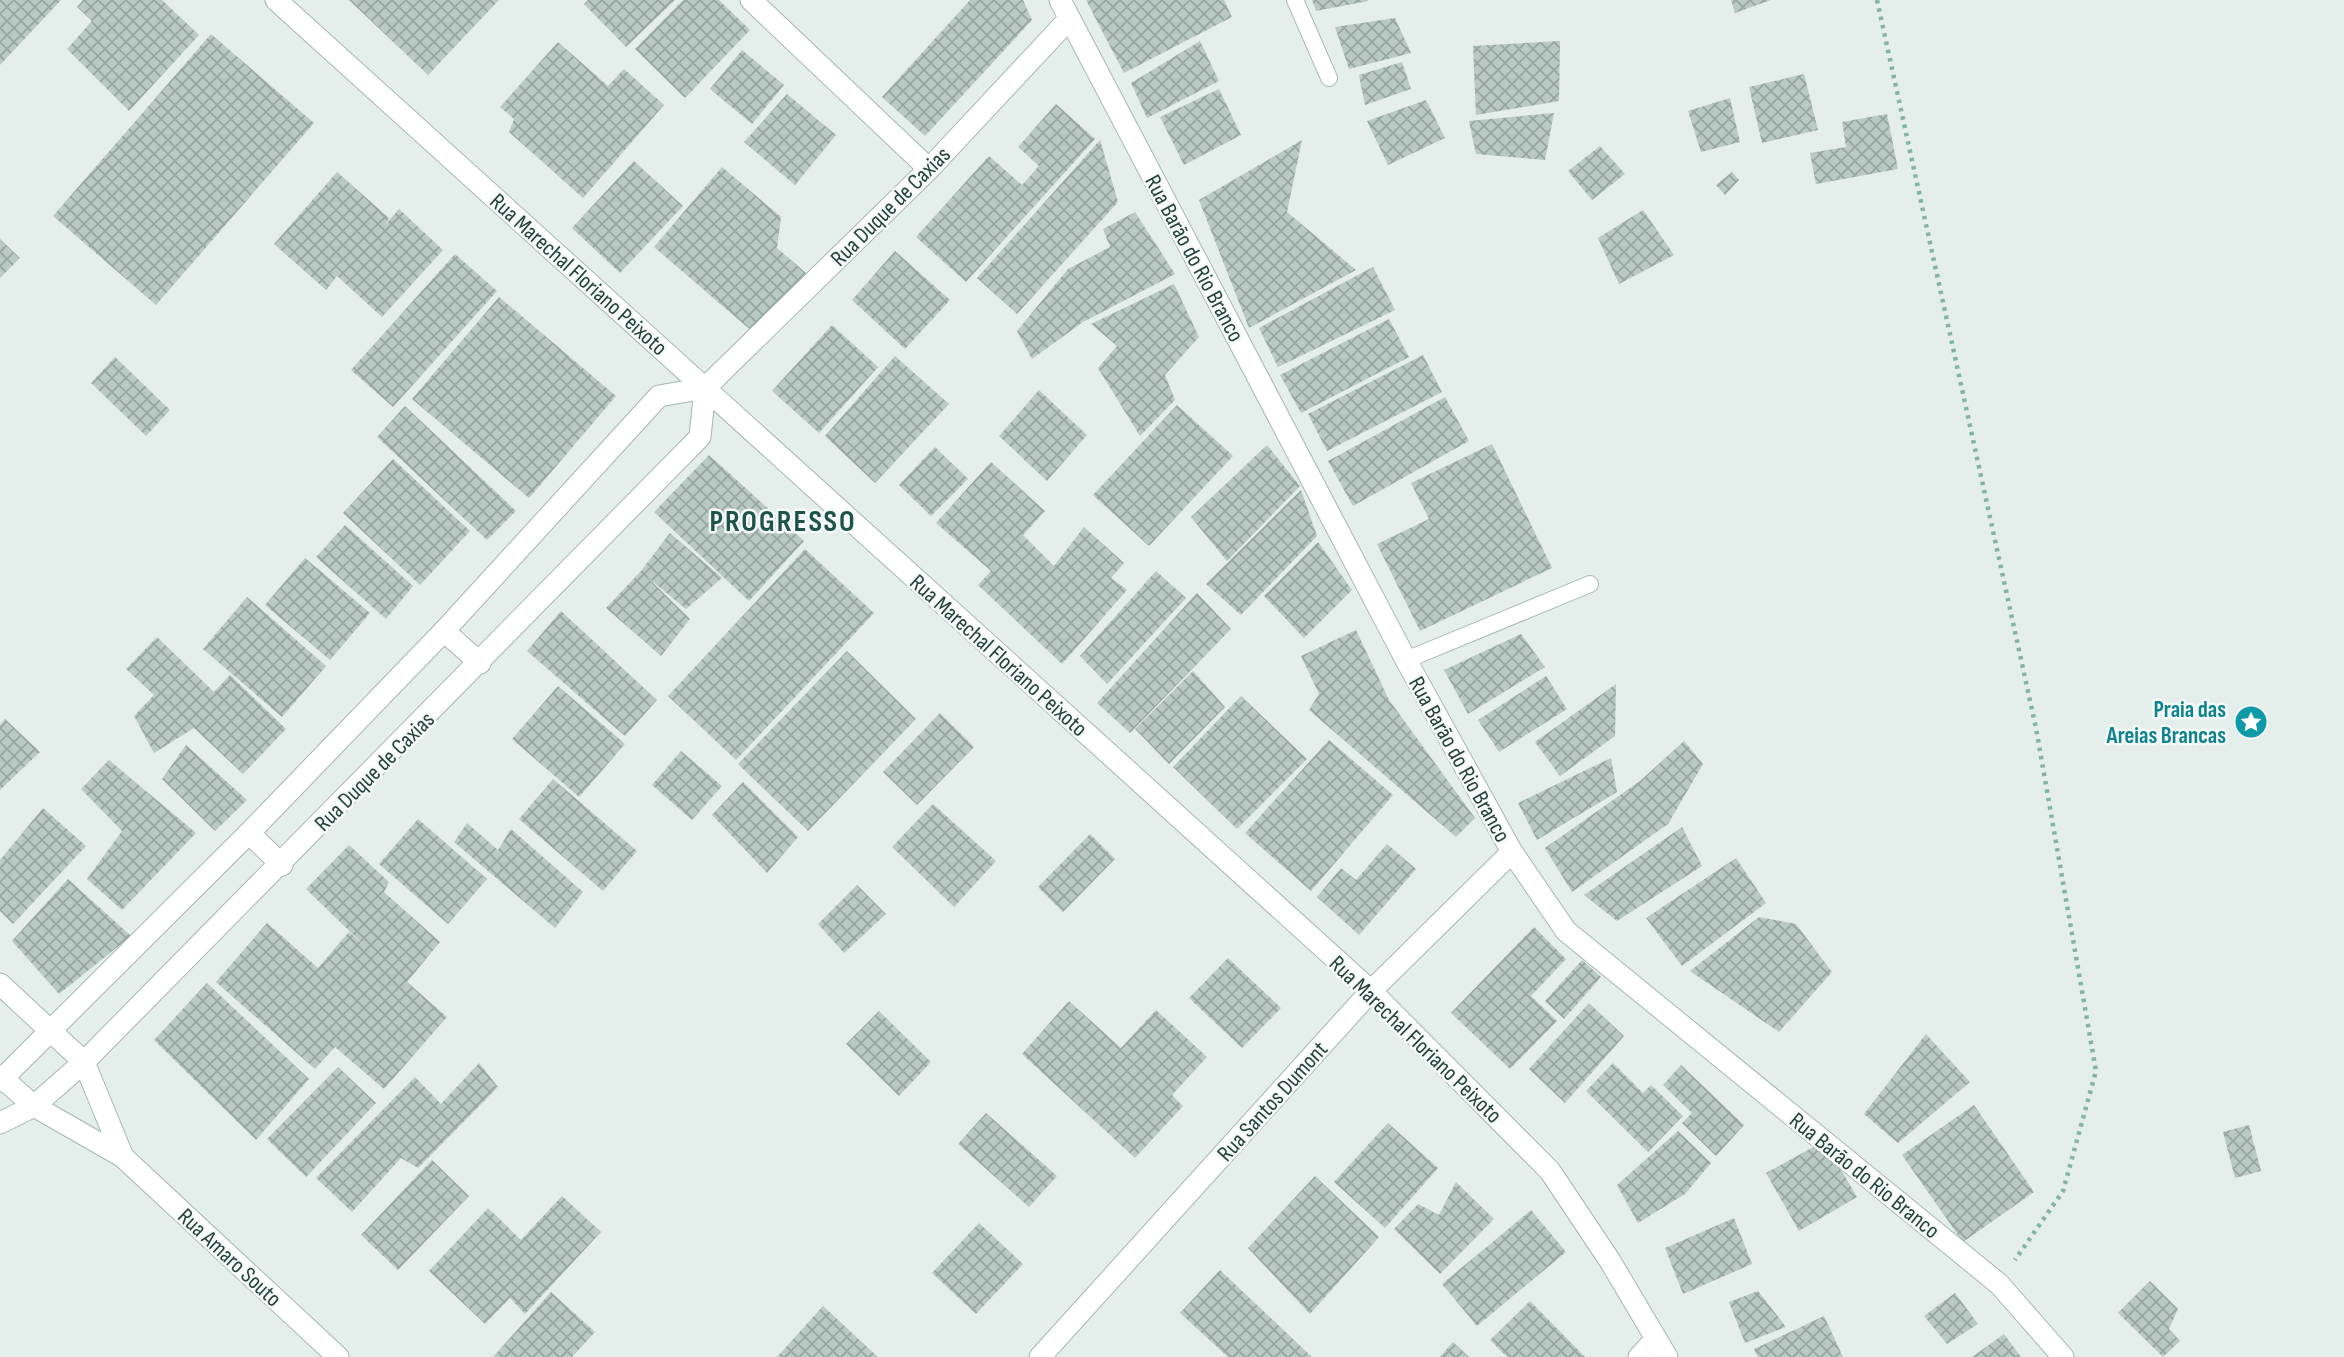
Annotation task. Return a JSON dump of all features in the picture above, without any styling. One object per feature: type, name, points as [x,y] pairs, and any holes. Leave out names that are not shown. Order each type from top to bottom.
[{"type":"street","name":"Rua Marechal Floriano Peixoto","points":[[276,0],[1371,991],[1550,1171],[1610,1261],[1661,1348]]},
{"type":"street","points":[[751,0],[929,169]]},
{"type":"street","name":"Rua Duque de Caxias","points":[[0,1078],[249,833],[444,631],[659,396],[705,388],[929,169],[1065,9]]},
{"type":"street","name":"Rua Barão do Rio Branco","points":[[1065,9],[1406,660],[1512,852],[1566,930],[1999,1284],[2063,1357]]},
{"type":"street","name":"Rua Duque de Caxias","points":[[0,1123],[34,1106],[84,1062],[282,865],[700,437],[705,388]]},
{"type":"street","points":[[444,631],[480,663]]},
{"type":"street","points":[[249,833],[282,865]]},
{"type":"street","name":"Rua Santos Dumont","points":[[1040,1357],[1371,991],[1512,852]]},
{"type":"street","name":"Rua Amaro Souto","points":[[0,984],[84,1062],[123,1157]]},
{"type":"street","name":"Rua Amaro Souto","points":[[0,1078],[34,1106],[123,1157],[338,1357]]},
{"type":"street","points":[[1639,1357],[1661,1348]]},
{"type":"lane","points":[[1295,0],[1329,78]]},
{"type":"lane","points":[[1406,660],[1590,584]]},
{"type":"path","points":[[1877,0],[2036,728],[2096,1072],[2063,1191],[1999,1284]]},
{"type":"building","points":[[0,0],[61,0],[0,65]]},
{"type":"building","points":[[83,0],[162,0],[199,35],[129,111],[67,49],[92,21],[77,7]]},
{"type":"building","points":[[349,0],[499,0],[428,75]]},
{"type":"building","points":[[588,0],[675,0],[626,47],[584,4]]},
{"type":"building","points":[[683,0],[719,0],[750,30],[685,98],[635,49]]},
{"type":"building","points":[[970,0],[1023,0],[1032,20],[925,136],[882,97]]},
{"type":"building","points":[[1086,0],[1224,0],[1232,17],[1124,73]]},
{"type":"building","points":[[1312,0],[1368,0],[1368,1],[1316,11]]},
{"type":"building","points":[[1731,0],[1771,0],[1735,13]]},
{"type":"building","points":[[1395,18],[1411,53],[1349,69],[1335,27]]},
{"type":"building","points":[[211,34],[314,123],[156,305],[53,216]]},
{"type":"building","points":[[1200,41],[1219,81],[1147,118],[1131,83]]},
{"type":"building","points":[[1560,41],[1559,101],[1476,115],[1473,46]]},
{"type":"building","points":[[558,42],[608,86],[624,69],[664,105],[583,198],[509,132],[514,119],[500,107]]},
{"type":"building","points":[[742,50],[784,85],[752,124],[710,89]]},
{"type":"building","points":[[1402,62],[1411,89],[1365,105],[1359,75]]},
{"type":"building","points":[[1804,74],[1818,130],[1762,143],[1749,87]]},
{"type":"building","points":[[1219,89],[1241,135],[1184,165],[1160,117]]},
{"type":"building","points":[[787,94],[836,135],[795,185],[744,142]]},
{"type":"building","points":[[1730,98],[1740,142],[1701,152],[1688,111]]},
{"type":"building","points":[[1426,100],[1445,138],[1388,165],[1367,121]]},
{"type":"building","points":[[1056,104],[1095,139],[966,282],[916,237],[989,156],[1022,185],[1039,166],[1018,147]]},
{"type":"building","points":[[1554,113],[1545,160],[1476,154],[1469,121]]},
{"type":"building","points":[[1887,114],[1898,169],[1816,184],[1810,153],[1846,147],[1842,122]]},
{"type":"building","points":[[1100,140],[1118,202],[1017,314],[977,278]]},
{"type":"building","points":[[1302,140],[1287,212],[1356,270],[1249,328],[1199,200]]},
{"type":"building","points":[[1600,146],[1625,174],[1592,200],[1568,171]]},
{"type":"building","points":[[634,161],[683,206],[620,273],[572,228]]},
{"type":"building","points":[[722,167],[781,217],[777,248],[806,273],[754,333],[654,247]]},
{"type":"building","points":[[337,172],[389,218],[385,225],[399,209],[443,250],[382,317],[337,276],[326,290],[274,244]]},
{"type":"building","points":[[1732,172],[1739,180],[1725,195],[1716,185]]},
{"type":"building","points":[[1643,210],[1674,255],[1619,284],[1598,238]]},
{"type":"building","points":[[1135,212],[1175,274],[1083,322],[1032,359],[1017,331],[1068,269],[1110,247],[1103,229]]},
{"type":"building","points":[[0,239],[20,258],[0,278]]},
{"type":"building","points":[[895,251],[950,300],[905,349],[852,300]]},
{"type":"building","points":[[455,254],[497,291],[393,407],[351,370]]},
{"type":"building","points":[[1373,267],[1395,310],[1278,367],[1259,328]]},
{"type":"building","points":[[1174,284],[1199,337],[1165,375],[1175,400],[1140,436],[1098,368],[1117,346],[1091,324]]},
{"type":"building","points":[[499,297],[616,396],[529,498],[412,399]]},
{"type":"building","points":[[1389,319],[1409,357],[1301,413],[1280,375]]},
{"type":"building","points":[[832,325],[878,367],[819,433],[772,391]]},
{"type":"building","points":[[1423,355],[1442,392],[1327,451],[1308,414]]},
{"type":"building","points":[[895,356],[949,404],[875,483],[825,436]]},
{"type":"building","points":[[115,357],[170,410],[146,436],[91,383]]},
{"type":"building","points":[[1039,390],[1087,435],[1047,481],[999,436]]},
{"type":"building","points":[[1445,397],[1469,441],[1353,506],[1328,461]]},
{"type":"building","points":[[1177,405],[1233,456],[1149,546],[1093,495]]},
{"type":"building","points":[[405,406],[516,511],[487,540],[377,437]]},
{"type":"building","points":[[1492,444],[1552,568],[1420,631],[1377,544],[1429,519],[1411,483]]},
{"type":"building","points":[[1267,445],[1300,486],[1227,561],[1191,517]]},
{"type":"building","points":[[935,447],[968,479],[931,516],[899,485]]},
{"type":"building","points":[[709,455],[804,541],[749,601],[654,512]]},
{"type":"building","points":[[393,459],[470,531],[420,585],[343,513]]},
{"type":"building","points":[[991,462],[1045,511],[1023,535],[1054,566],[1084,527],[1124,563],[1111,578],[1127,590],[1062,664],[978,585],[991,571],[936,523]]},
{"type":"building","points":[[1301,490],[1317,536],[1241,615],[1206,584]]},
{"type":"building","points":[[345,525],[413,586],[386,619],[316,557]]},
{"type":"building","points":[[670,533],[722,578],[686,609],[646,576],[690,619],[661,656],[606,608],[641,571]]},
{"type":"building","points":[[1318,542],[1352,590],[1304,638],[1264,596]]},
{"type":"building","points":[[805,549],[874,613],[736,760],[668,696]]},
{"type":"building","points":[[305,558],[370,613],[330,660],[265,605]]},
{"type":"building","points":[[1156,571],[1186,598],[1107,684],[1080,656]]},
{"type":"building","points":[[1197,593],[1231,629],[1130,733],[1097,703]]},
{"type":"building","points":[[247,597],[326,666],[282,717],[203,649]]},
{"type":"building","points":[[561,611],[657,700],[625,736],[527,651]]},
{"type":"building","points":[[1356,630],[1389,700],[1475,818],[1456,837],[1309,710],[1319,694],[1301,656]]},
{"type":"building","points":[[1521,634],[1545,667],[1468,714],[1444,670]]},
{"type":"building","points":[[157,637],[214,692],[230,675],[286,729],[243,774],[194,728],[154,753],[134,716],[154,695],[126,669]]},
{"type":"building","points":[[847,651],[916,719],[808,831],[738,764]]},
{"type":"building","points":[[1193,671],[1225,707],[1169,764],[1135,729]]},
{"type":"building","points":[[1546,676],[1567,709],[1499,752],[1478,720]]},
{"type":"building","points":[[1616,684],[1615,736],[1560,776],[1535,742]]},
{"type":"building","points":[[558,686],[625,744],[579,797],[512,739]]},
{"type":"building","points":[[1241,696],[1307,759],[1237,829],[1173,767]]},
{"type":"building","points":[[940,713],[974,747],[917,805],[883,772]]},
{"type":"building","points":[[5,719],[40,752],[0,790],[0,725]]},
{"type":"building","points":[[1329,740],[1393,795],[1311,891],[1245,833]]},
{"type":"building","points":[[1684,741],[1703,764],[1668,824],[1572,892],[1545,848],[1640,781]]},
{"type":"building","points":[[186,745],[247,800],[215,831],[162,779]]},
{"type":"building","points":[[681,751],[722,786],[692,820],[652,785]]},
{"type":"building","points":[[1611,758],[1617,792],[1537,840],[1518,803]]},
{"type":"building","points":[[109,760],[196,833],[122,910],[87,879],[122,831],[81,789]]},
{"type":"building","points":[[553,779],[637,851],[603,891],[519,819]]},
{"type":"building","points":[[743,782],[798,837],[767,873],[712,815]]},
{"type":"building","points":[[933,804],[996,861],[954,907],[892,847]]},
{"type":"building","points":[[43,808],[86,846],[13,924],[0,911],[0,860]]},
{"type":"building","points":[[418,819],[487,879],[448,924],[379,864]]},
{"type":"building","points":[[467,823],[498,850],[511,829],[583,892],[555,928],[454,842]]},
{"type":"building","points":[[1682,827],[1702,866],[1617,921],[1584,895]]},
{"type":"building","points":[[1090,834],[1115,859],[1063,912],[1038,887]]},
{"type":"building","points":[[1387,844],[1416,869],[1359,935],[1317,897],[1341,868],[1356,880]]},
{"type":"building","points":[[349,845],[389,882],[384,892],[440,942],[407,982],[447,1017],[384,1089],[335,1047],[315,1069],[216,982],[267,923],[318,968],[349,932],[367,948],[306,889]]},
{"type":"building","points":[[1736,858],[1766,903],[1682,966],[1646,918]]},
{"type":"building","points":[[68,879],[131,936],[59,994],[12,941]]},
{"type":"building","points":[[857,885],[886,914],[844,953],[818,924]]},
{"type":"building","points":[[1759,917],[1796,924],[1832,972],[1779,1032],[1690,971]]},
{"type":"building","points":[[1534,927],[1566,959],[1531,996],[1557,1021],[1510,1069],[1451,1013]]},
{"type":"building","points":[[1228,958],[1281,1008],[1242,1048],[1189,998]]},
{"type":"building","points":[[1582,960],[1601,977],[1564,1019],[1545,1001]]},
{"type":"building","points":[[207,983],[309,1079],[256,1140],[154,1040]]},
{"type":"building","points":[[1069,1001],[1121,1048],[1156,1010],[1207,1057],[1172,1095],[1183,1106],[1135,1158],[1022,1054]]},
{"type":"building","points":[[1589,1003],[1624,1036],[1565,1103],[1529,1069]]},
{"type":"building","points":[[879,1011],[931,1062],[899,1096],[846,1044]]},
{"type":"building","points":[[1926,1034],[1970,1082],[1898,1143],[1864,1114]]},
{"type":"building","points":[[479,1063],[498,1087],[418,1168],[401,1158],[352,1212],[316,1178],[415,1077],[441,1104]]},
{"type":"building","points":[[1613,1063],[1643,1093],[1651,1085],[1683,1116],[1648,1152],[1586,1091]]},
{"type":"building","points":[[1681,1065],[1744,1125],[1716,1156],[1682,1123],[1692,1113],[1663,1085]]},
{"type":"building","points":[[338,1067],[376,1103],[306,1177],[267,1139]]},
{"type":"building","points":[[1974,1105],[2034,1192],[1963,1242],[1902,1155]]},
{"type":"building","points":[[986,1113],[1057,1176],[1029,1207],[958,1144]]},
{"type":"building","points":[[1388,1123],[1438,1168],[1385,1228],[1334,1182]]},
{"type":"building","points":[[2249,1125],[2261,1171],[2235,1178],[2223,1132]]},
{"type":"building","points":[[1678,1131],[1711,1163],[1685,1194],[1638,1223],[1617,1185]]},
{"type":"building","points":[[1824,1141],[1857,1197],[1799,1231],[1766,1173]]},
{"type":"building","points":[[432,1160],[469,1196],[398,1270],[361,1235]]},
{"type":"building","points":[[1315,1176],[1379,1237],[1310,1314],[1248,1248]]},
{"type":"building","points":[[1456,1182],[1494,1219],[1440,1274],[1394,1229],[1418,1204],[1439,1215]]},
{"type":"building","points":[[562,1196],[601,1232],[525,1314],[510,1298],[485,1324],[429,1271],[488,1208],[521,1240]]},
{"type":"building","points":[[1531,1210],[1566,1252],[1477,1326],[1442,1284]]},
{"type":"building","points":[[1734,1218],[1752,1264],[1683,1294],[1665,1248]]},
{"type":"building","points":[[979,1223],[1023,1264],[976,1314],[932,1273]]},
{"type":"building","points":[[1220,1270],[1312,1357],[1228,1357],[1180,1313]]},
{"type":"building","points":[[2150,1281],[2178,1309],[2169,1329],[2180,1341],[2163,1357],[2118,1313]]},
{"type":"building","points":[[1758,1291],[1786,1327],[1745,1343],[1729,1302]]},
{"type":"building","points":[[551,1292],[595,1332],[572,1357],[493,1357]]},
{"type":"building","points":[[1955,1293],[1978,1324],[1947,1344],[1924,1316]]},
{"type":"building","points":[[1530,1301],[1585,1357],[1507,1357],[1490,1340]]},
{"type":"building","points":[[823,1306],[878,1357],[777,1357]]},
{"type":"building","points":[[1824,1316],[1843,1357],[1758,1357],[1754,1349]]},
{"type":"building","points":[[2004,1334],[2021,1357],[1972,1357]]},
{"type":"building","points":[[1453,1342],[1469,1357],[1440,1357]]},
{"type":"place","name":"Praia das Areias Brancas","points":[[2251,722]]},
{"type":"district","name":"PROGRESSO","points":[[783,521]]}]
